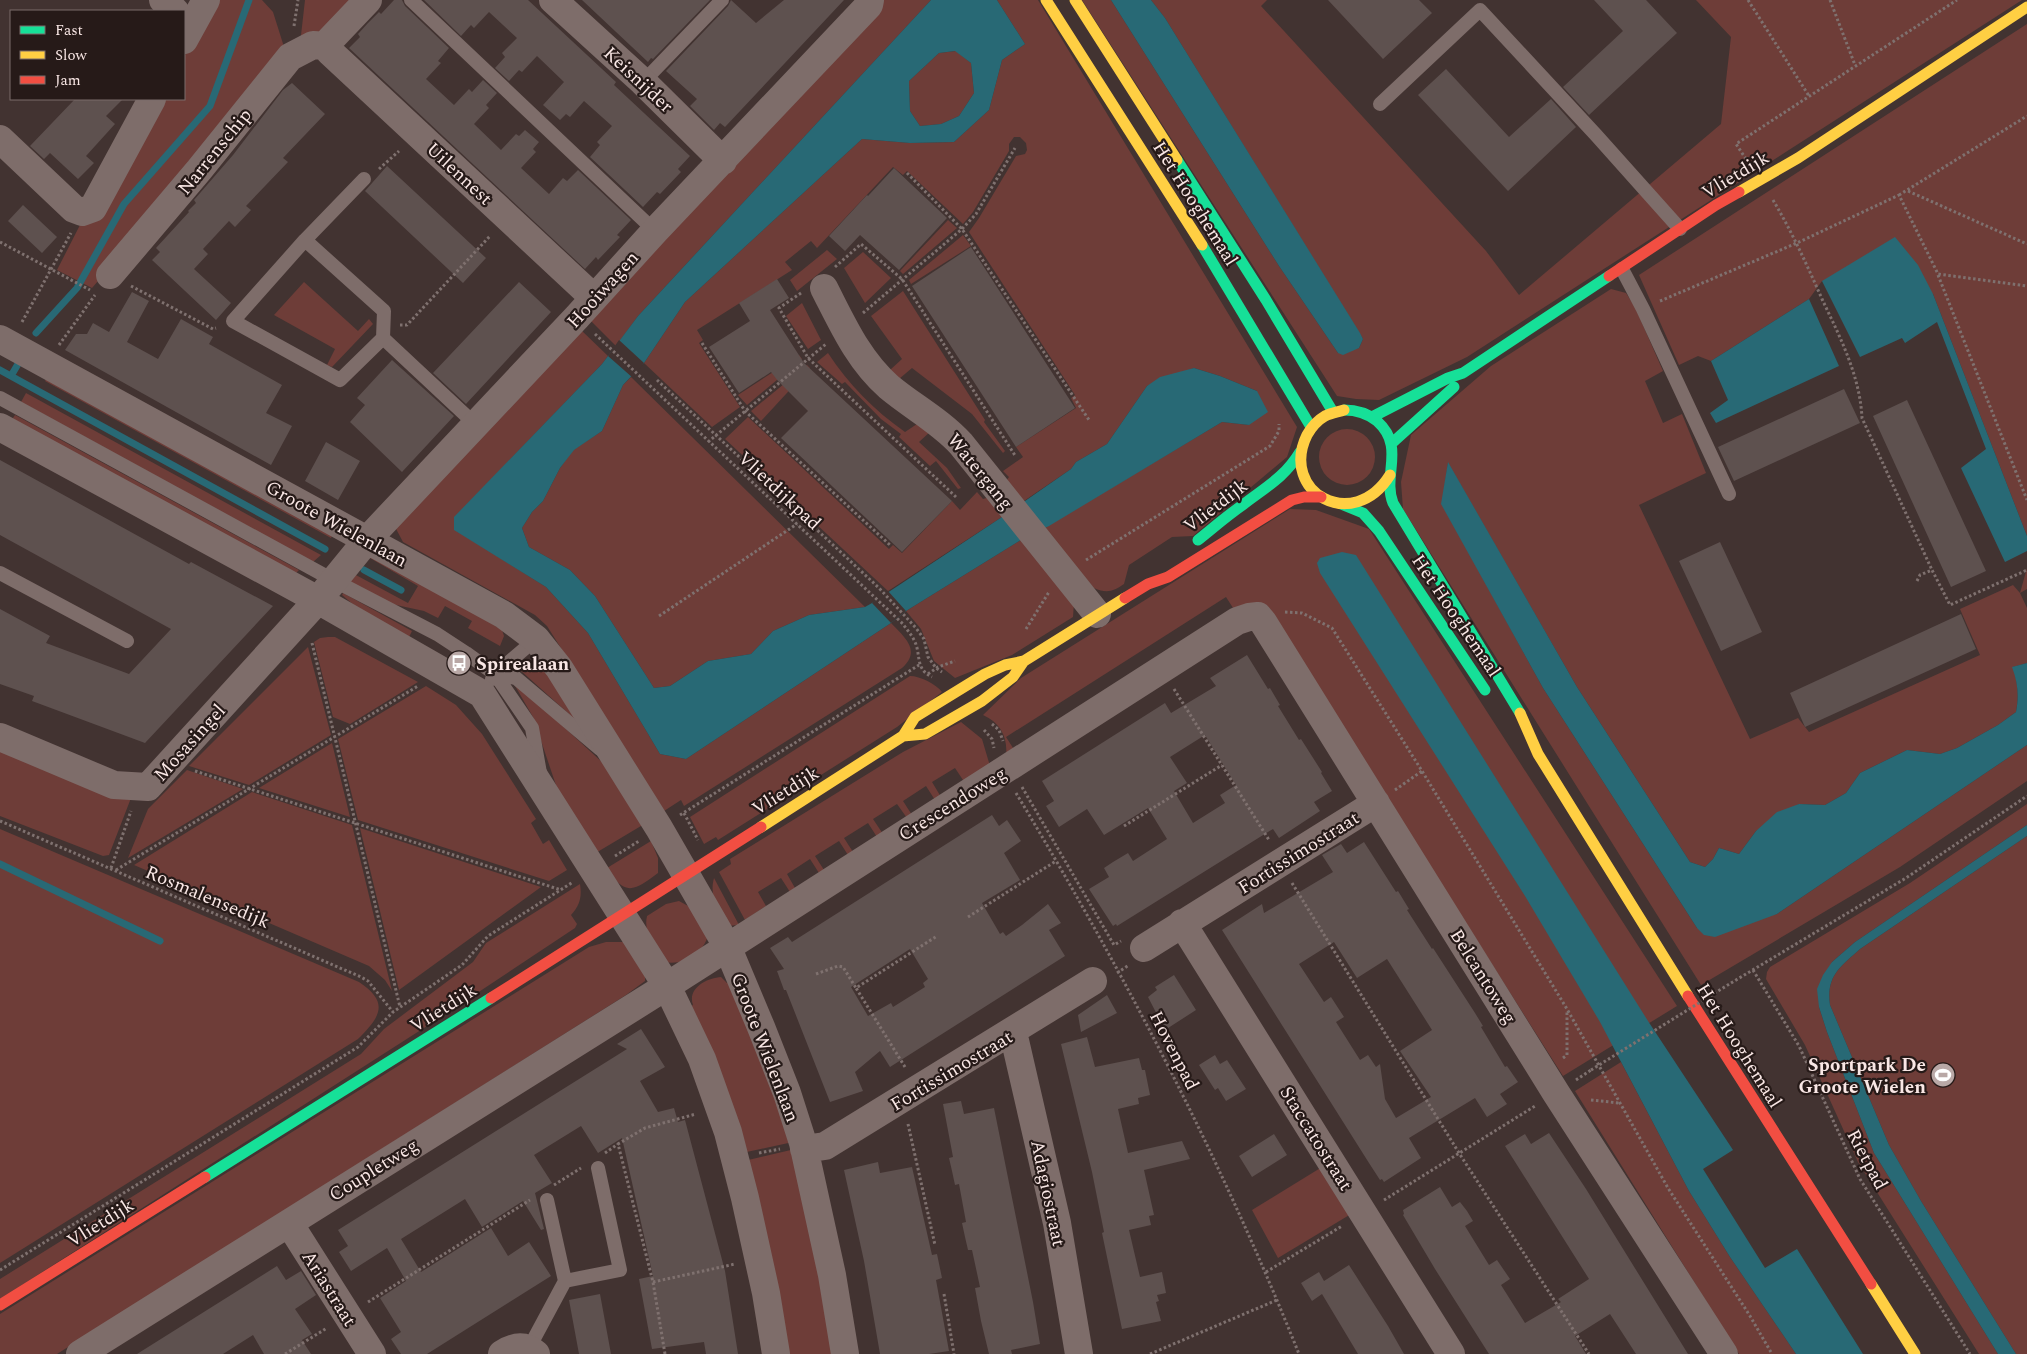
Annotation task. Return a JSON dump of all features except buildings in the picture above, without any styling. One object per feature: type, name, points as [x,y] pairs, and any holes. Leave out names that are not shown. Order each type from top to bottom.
[{"type":"street","points":[[163,0],[171,10]]},
{"type":"street","points":[[185,23],[206,0]]},
{"type":"street","points":[[328,46],[330,40],[368,0]]},
{"type":"street","name":"Keisnijder","points":[[553,0],[643,82],[723,160]]},
{"type":"street","name":"Hooiwagen","points":[[319,598],[367,540],[869,5],[870,0]]},
{"type":"street","name":"Het Hooghemaal","points":[[1046,0],[1183,213],[1311,427]]},
{"type":"street","name":"Het Hooghemaal","points":[[1075,0],[1266,300],[1333,412]]},
{"type":"street","name":"Vlietdijk","points":[[1372,417],[1448,378],[1463,373],[1680,229],[1798,158],[2027,8]]},
{"type":"street","name":"Narrenschip","points":[[110,275],[200,170],[290,57],[313,45],[328,46]]},
{"type":"street","name":"Uilennest","points":[[328,46],[330,52],[594,298]]},
{"type":"street","points":[[0,140],[74,209],[82,212],[93,208],[151,100]]},
{"type":"street","name":"Watergang","points":[[828,279],[845,329],[854,347],[888,386],[946,428],[961,444],[1010,508],[1097,614]]},
{"type":"street","name":"Groote Wielenlaan","points":[[5,342],[504,615],[536,639],[559,668],[620,766],[686,874],[727,946],[762,1027],[787,1093],[795,1148],[832,1275],[845,1354]]},
{"type":"street","name":"Vlietdijk","points":[[1391,444],[1454,388],[1463,373]]},
{"type":"street","points":[[1348,410],[1361,412],[1372,417],[1388,434],[1391,444],[1394,462],[1383,488],[1359,503],[1341,504],[1321,497],[1312,490],[1300,467],[1300,452],[1303,438],[1320,418],[1333,412],[1348,410]]},
{"type":"street","name":"Groote Wielenlaan","points":[[0,427],[319,598],[443,672],[488,684],[543,789],[666,986],[702,1059],[728,1132],[758,1259],[776,1354]]},
{"type":"street","name":"Vlietdijk","points":[[1188,547],[1250,499],[1282,478],[1300,452]]},
{"type":"street","name":"Het Hooghemaal","points":[[1390,475],[1391,497],[1400,516],[1517,707],[1538,754],[1685,992],[1914,1354]]},
{"type":"street","name":"Vlietdijk","points":[[0,1305],[623,915],[903,736],[915,717],[985,674],[1005,665],[1024,660],[1148,584],[1168,577],[1292,500],[1304,497],[1321,497]]},
{"type":"street","name":"Het Hooghemaal","points":[[1341,504],[1363,513],[1379,531],[1492,700]]},
{"type":"street","name":"Vlietdijk","points":[[1148,584],[1168,563]]},
{"type":"street","name":"Mosasingel","points":[[0,737],[114,785],[148,786],[319,598]]},
{"type":"street","name":"Crescendoweg","points":[[666,986],[1162,669],[1250,621]]},
{"type":"street","name":"Belcantoweg","points":[[1250,621],[1376,803],[1550,1083],[1724,1354]]},
{"type":"street","name":"Vlietdijk","points":[[903,736],[925,734],[996,693],[1013,677],[1024,660]]},
{"type":"street","name":"Het Hooghemaal","points":[[1514,728],[1538,754]]},
{"type":"street","name":"Fortissimostraat","points":[[1133,944],[1182,923],[1376,803]]},
{"type":"street","name":"Staccatostraat","points":[[1182,923],[1451,1354]]},
{"type":"street","name":"Fortissimostraat","points":[[795,1148],[825,1146],[1093,981]]},
{"type":"street","name":"Coupletweg","points":[[80,1354],[666,986]]},
{"type":"street","name":"Adagiostraat","points":[[1013,1032],[1057,1223],[1079,1354]]},
{"type":"street","name":"Ariastraat","points":[[289,1223],[372,1354]]},
{"type":"street","points":[[502,1354],[517,1347],[532,1351]]},
{"type":"lane","points":[[411,0],[655,231]]},
{"type":"lane","points":[[643,82],[722,0]]},
{"type":"lane","points":[[1380,104],[1480,10],[1680,229]]},
{"type":"lane","points":[[305,240],[384,312],[384,331],[340,380],[233,321],[305,240],[364,179]]},
{"type":"lane","points":[[1622,269],[1729,494]]},
{"type":"lane","points":[[384,331],[475,424]]},
{"type":"lane","name":"Groote Wielenlaan","points":[[0,398],[319,598],[437,634],[488,684],[516,678],[620,766]]},
{"type":"lane","points":[[0,574],[127,641]]},
{"type":"lane","points":[[488,684],[536,639]]},
{"type":"lane","points":[[565,1281],[620,1270],[593,1164]]},
{"type":"lane","points":[[532,1351],[565,1281],[544,1195]]},
{"type":"path","points":[[1748,0],[1809,96]]},
{"type":"path","points":[[1830,0],[1855,66]]},
{"type":"path","points":[[1957,0],[1736,144],[1797,243],[1853,372],[1861,401],[1862,418],[1950,606],[2027,570]]},
{"type":"path","points":[[1642,309],[1797,243],[1900,195],[2027,116]]},
{"type":"path","points":[[708,442],[962,229],[976,214],[1015,148]]},
{"type":"path","points":[[364,179],[382,167],[399,151]]},
{"type":"path","points":[[907,173],[962,229],[1089,420]]},
{"type":"path","points":[[1908,190],[2027,244]]},
{"type":"path","points":[[1900,195],[1938,274],[2027,500]]},
{"type":"path","points":[[5,342],[51,270],[82,212]]},
{"type":"path","points":[[384,331],[407,325],[490,236]]},
{"type":"path","points":[[0,242],[96,294],[45,364]]},
{"type":"path","points":[[828,279],[862,244],[902,279],[1016,457]]},
{"type":"path","points":[[1938,274],[2027,286]]},
{"type":"path","points":[[110,275],[213,329],[233,321]]},
{"type":"path","points":[[702,343],[745,411],[890,545]]},
{"type":"path","name":"Vlietdijkpad","points":[[606,344],[903,624],[916,644],[919,665]]},
{"type":"path","points":[[657,380],[879,588],[924,639],[928,657],[936,668],[946,674],[959,690]]},
{"type":"path","points":[[1018,634],[1026,629],[1052,586],[1065,573],[1270,446],[1280,430],[1279,417]]},
{"type":"path","points":[[659,616],[796,524]]},
{"type":"path","points":[[1917,581],[1920,575],[1932,570]]},
{"type":"path","points":[[319,598],[334,736],[400,1007]]},
{"type":"path","points":[[1250,621],[1279,612],[1302,613],[1332,628],[1567,1010],[1664,1181],[1772,1354]]},
{"type":"path","points":[[927,674],[936,668],[959,660]]},
{"type":"path","points":[[1162,669],[1459,1153],[1589,1354]]},
{"type":"path","points":[[116,871],[334,736],[443,672]]},
{"type":"path","points":[[971,708],[979,717],[999,730],[1003,738],[1006,769],[1114,945],[1133,944],[1135,960],[1119,972],[1102,981],[1093,981]]},
{"type":"path","points":[[171,762],[561,890]]},
{"type":"path","points":[[1124,826],[1222,765]]},
{"type":"path","name":"Hovenpad","points":[[1006,769],[1119,972],[1190,1109],[1266,1272],[1299,1354]]},
{"type":"path","points":[[1376,803],[1422,772]]},
{"type":"path","points":[[111,868],[134,803],[148,786]]},
{"type":"path","points":[[1266,1272],[1459,1153],[1550,1083],[1590,1070],[1731,982],[1906,878],[2027,796]]},
{"type":"path","name":"Rosmalensedijk","points":[[0,821],[361,977],[368,981],[394,1012]]},
{"type":"path","points":[[968,917],[1057,861]]},
{"type":"path","points":[[856,988],[937,936]]},
{"type":"path","points":[[816,974],[838,966],[843,967],[856,988],[908,1096],[906,1115],[935,1245]]},
{"type":"path","name":"Rietpad","points":[[1753,970],[1799,1046],[1860,1179],[1970,1354]]},
{"type":"path","points":[[1550,1083],[1567,1055],[1567,1010]]},
{"type":"path","name":"Vlietdijk","points":[[0,1270],[358,1047],[394,1012]]},
{"type":"path","points":[[285,1354],[544,1195],[593,1164],[618,1144],[645,1128],[719,1108]]},
{"type":"path","points":[[618,1144],[653,1282],[665,1354]]},
{"type":"path","points":[[751,1155],[795,1148]]},
{"type":"path","points":[[653,1282],[758,1259]]},
{"type":"path","points":[[944,1294],[954,1354]]},
{"type":"path","points":[[1150,1354],[1277,1300]]},
{"type":"shaded area","points":[[215,0],[262,0],[273,12],[285,50],[147,224],[92,288],[57,270],[81,223],[160,100],[185,100],[185,55]]},
{"type":"shaded area","points":[[305,0],[358,0],[337,24],[300,44]]},
{"type":"shaded area","points":[[882,0],[931,0],[638,316],[616,346],[587,317]]},
{"type":"shaded area","points":[[997,0],[1038,0],[1297,427],[1287,457],[1193,536],[1172,537],[1129,565],[1124,584],[1110,591],[1094,588],[1042,529],[1222,422],[1249,425],[1257,391],[1194,368],[1147,386],[1107,444],[1076,462],[1071,469],[1021,503],[1006,481],[1009,477],[1003,471],[1023,457],[1016,447],[1076,408],[1071,398],[1075,395],[969,232],[1016,156],[1025,154],[1027,150],[1026,143],[1020,137],[1014,137],[1009,144],[1009,151],[973,212],[963,224],[907,171],[903,175],[893,167],[817,248],[811,241],[785,262],[792,270],[697,330],[703,340],[699,343],[740,407],[712,427],[644,363],[685,302],[862,139],[910,143],[954,142],[989,110],[1002,60],[1025,44]]},
{"type":"shaded area","points":[[1082,0],[1111,0],[1279,266],[1338,353],[1359,348],[1363,339],[1165,18],[1151,0],[1267,0],[1261,6],[1486,251],[1519,295],[1721,124],[1731,37],[1696,0],[2022,0],[1467,357],[1379,400],[1337,396]]},
{"type":"shaded area","points":[[2027,24],[2027,536],[1933,294],[1822,281],[1809,299],[1711,361],[1698,356],[1679,365],[1639,275]]},
{"type":"shaded area","points":[[956,51],[971,63],[974,93],[959,116],[941,124],[920,126],[910,111],[909,81],[939,53]]},
{"type":"shaded area","points":[[948,220],[957,228],[903,274],[900,271]]},
{"type":"shaded area","points":[[963,235],[971,246],[911,284],[909,280]]},
{"type":"shaded area","points":[[827,250],[837,259],[797,291],[790,280]]},
{"type":"shaded area","points":[[863,252],[891,278],[865,303],[844,268]]},
{"type":"shaded area","points":[[304,282],[358,331],[369,319],[373,324],[332,367],[327,365],[335,349],[274,315]]},
{"type":"shaded area","points":[[1611,289],[1626,293],[1635,307],[1663,371],[1645,381],[1663,423],[1682,414],[1706,473],[1639,505],[1750,739],[1798,718],[1809,732],[1980,655],[1960,609],[2013,585],[2020,593],[2027,608],[2027,663],[2013,667],[2018,690],[2016,712],[1998,725],[1957,748],[1940,754],[1907,750],[1860,773],[1846,793],[1825,805],[1799,804],[1756,831],[1739,854],[1719,848],[1713,859],[1705,867],[1690,862],[1577,687],[1448,463],[1442,504],[1543,688],[1697,928],[1777,914],[2027,745],[2027,781],[1900,867],[1701,985],[1403,509],[1401,482],[1411,435],[1491,366]]},
{"type":"shaded area","points":[[903,291],[985,420],[984,422],[1005,451],[1003,453],[972,414],[912,368],[899,379],[890,370],[902,359],[871,316]]},
{"type":"shaded area","points":[[802,303],[821,340],[808,349],[786,316]]},
{"type":"shaded area","points":[[581,330],[608,356],[455,517],[454,529],[546,587],[588,633],[660,754],[686,759],[891,623],[909,644],[911,650],[908,661],[902,668],[684,806],[681,800],[664,811],[547,626],[535,615],[403,542],[394,525]]},
{"type":"shaded area","points":[[828,353],[853,386],[894,424],[905,432],[920,422],[931,431],[919,442],[947,468],[961,488],[958,489],[936,461],[930,466],[899,437],[901,434],[881,419],[845,382],[842,384],[817,362]]},
{"type":"shaded area","points":[[799,355],[802,359],[747,405],[738,395]]},
{"type":"shaded area","points":[[807,365],[810,368],[761,421],[751,411]]},
{"type":"shaded area","points":[[49,374],[334,531],[331,538],[45,381]]},
{"type":"shaded area","points":[[631,377],[865,607],[809,615],[773,631],[751,654],[708,661],[670,686],[654,688],[595,596],[570,570],[529,547],[522,528],[532,512],[543,501],[560,468],[573,450],[602,431],[623,385]]},
{"type":"shaded area","points":[[26,393],[321,555],[313,562],[21,402]]},
{"type":"shaded area","points":[[15,415],[299,570],[291,578],[9,424]]},
{"type":"shaded area","points":[[748,417],[889,549],[893,545],[902,553],[952,501],[960,510],[977,492],[983,499],[990,497],[1005,515],[888,591],[725,439]]},
{"type":"shaded area","points":[[1347,429],[1362,434],[1370,442],[1375,457],[1370,472],[1362,480],[1347,485],[1332,480],[1324,472],[1319,457],[1324,442],[1332,434]]},
{"type":"shaded area","points":[[1290,509],[1316,510],[1369,529],[1677,1006],[1563,1076],[1268,612],[1235,611],[1226,597],[1006,737],[1015,751],[1006,756],[1006,743],[1002,732],[994,722],[983,715],[1021,678]]},
{"type":"shaded area","points":[[1024,538],[1074,602],[1073,617],[1012,655],[955,678],[934,661],[921,629],[906,611]]},
{"type":"shaded area","points":[[382,557],[502,630],[504,636],[500,646],[468,628],[472,621],[445,606],[438,618],[424,611],[387,603],[348,581],[354,574],[408,603],[418,586],[370,558]]},
{"type":"shaded area","points":[[2027,568],[2027,589],[2020,593]]},
{"type":"shaded area","points":[[343,593],[412,631],[407,641],[381,628],[342,595]]},
{"type":"shaded area","points":[[335,637],[418,682],[350,724],[333,717],[314,642],[320,638]]},
{"type":"shaded area","points":[[308,647],[331,735],[249,785],[189,766]]},
{"type":"shaded area","points":[[537,662],[550,667],[588,731],[520,670]]},
{"type":"shaded area","points":[[910,676],[928,681],[942,692],[897,727],[718,840],[716,837],[704,844],[690,817]]},
{"type":"shaded area","points":[[515,682],[616,775],[646,823],[594,854],[562,803],[533,717],[514,684]]},
{"type":"shaded area","points":[[426,686],[456,705],[482,734],[536,819],[531,823],[543,844],[549,840],[567,870],[549,881],[358,820],[338,739]]},
{"type":"shaded area","points":[[961,722],[982,739],[990,766],[965,783],[955,768],[932,782],[941,797],[935,800],[926,786],[903,801],[912,815],[907,818],[897,804],[873,819],[883,834],[877,837],[868,823],[844,838],[853,852],[848,855],[839,841],[815,856],[824,870],[819,873],[810,859],[787,874],[795,888],[790,892],[781,878],[758,892],[766,906],[745,920],[719,872],[731,864],[730,859],[903,752]]},
{"type":"shaded area","points":[[332,743],[350,817],[259,788]]},
{"type":"shaded area","points":[[0,744],[131,798],[109,855],[103,856],[0,816]]},
{"type":"shaded area","points":[[187,770],[243,789],[128,858],[148,809]]},
{"type":"shaded area","points":[[252,792],[352,825],[392,991],[385,980],[369,966],[134,865]]},
{"type":"shaded area","points":[[2027,804],[2027,825],[1855,942],[1832,962],[1819,1007],[1874,1153],[1998,1354],[1979,1354],[1858,1162],[1805,1045],[1766,979],[1770,967],[1910,883]]},
{"type":"shaded area","points":[[360,828],[541,887],[399,990]]},
{"type":"shaded area","points":[[0,829],[359,982],[375,997],[378,1010],[372,1024],[358,1039],[0,1263]]},
{"type":"shaded area","name":"Sportpark De Groote Wielen","points":[[2027,836],[2027,1354],[2016,1354],[1921,1201],[1889,1145],[1830,1005],[1829,995],[1832,979],[1836,973],[1860,949]]},
{"type":"shaded area","points":[[651,841],[658,858],[658,873],[636,887],[630,888],[619,884],[607,868]]},
{"type":"shaded area","points":[[714,878],[739,925],[726,926],[713,897]]},
{"type":"shaded area","points":[[580,884],[580,901],[571,915],[577,924],[575,928],[438,1019],[0,1299],[0,1279],[361,1054],[384,1029],[473,962],[486,943]]},
{"type":"shaded area","points":[[679,901],[690,907],[708,935],[702,947],[692,957],[679,962],[665,962],[648,935],[647,916],[666,904]]},
{"type":"shaded area","points":[[606,942],[624,942],[645,966],[645,981],[626,995],[57,1354],[0,1354],[0,1314],[589,947]]},
{"type":"shaded area","points":[[721,977],[727,983],[733,980],[793,1142],[742,1153],[687,1008],[693,1005],[693,994],[700,985],[710,979]]},
{"type":"shaded area","points":[[1621,1062],[1689,1191],[1730,1257],[1796,1354],[1739,1354],[1575,1091]]},
{"type":"shaded area","points":[[795,1149],[837,1354],[784,1354],[744,1161]]},
{"type":"shaded area","points":[[1322,1167],[1351,1214],[1278,1258],[1252,1210]]},
{"type":"water","points":[[931,0],[997,0],[1025,44],[1002,60],[989,110],[954,142],[910,143],[862,139],[685,302],[644,363],[623,385],[602,431],[574,450],[560,468],[543,501],[532,512],[522,528],[529,547],[570,570],[595,596],[654,688],[670,686],[708,661],[751,654],[773,631],[809,615],[865,607],[872,603],[1005,515],[1071,469],[1076,462],[1107,444],[1147,386],[1160,377],[1194,368],[1220,376],[1257,391],[1268,412],[1249,425],[1222,422],[1049,526],[1024,538],[906,611],[891,623],[686,759],[660,754],[588,633],[546,587],[454,530],[454,517],[602,364],[638,316]],"holes":[[[955,51],[971,63],[974,93],[959,116],[941,124],[920,126],[910,111],[909,81],[939,53]]]},
{"type":"water","points":[[1111,0],[1151,0],[1165,18],[1360,333],[1363,339],[1359,348],[1343,355],[1338,353],[1279,266]]},
{"type":"water","points":[[1895,237],[1918,265],[1933,294],[2027,536],[2027,551],[2005,562],[1961,468],[1986,449],[1937,322],[1905,343],[1902,338],[1860,357],[1822,281]]},
{"type":"water","points":[[1809,299],[1839,366],[1716,423],[1710,413],[1728,400],[1711,361]]},
{"type":"water","points":[[1448,462],[1577,687],[1690,862],[1705,867],[1713,859],[1719,848],[1739,854],[1756,831],[1777,812],[1799,804],[1825,805],[1846,793],[1860,773],[1907,750],[1940,754],[1957,748],[1998,725],[2016,712],[2017,690],[2012,667],[2027,663],[2027,745],[1777,914],[1715,937],[1704,935],[1697,928],[1543,688],[1441,504]]},
{"type":"water","points":[[1342,552],[1356,555],[1648,1021],[1733,1150],[1703,1169],[1765,1268],[1797,1249],[1863,1354],[1796,1354],[1730,1257],[1689,1191],[1600,1022],[1525,896],[1320,573],[1317,563],[1320,558]]},
{"type":"water","points":[[2027,825],[2027,836],[1860,949],[1846,961],[1832,979],[1829,995],[1830,1005],[1889,1145],[1921,1201],[2016,1354],[1998,1354],[1874,1153],[1827,1032],[1819,1007],[1817,989],[1823,975],[1832,962],[1855,942]]},
{"type":"pier","points":[[619,340],[644,363],[633,378],[608,356]]},
{"type":"pier","points":[[888,591],[906,611],[891,623],[872,603]]},
{"type":"waterway","points":[[36,333],[77,288],[124,204],[210,106],[249,0]]},
{"type":"waterway","points":[[11,376],[18,364]]},
{"type":"waterway","points":[[0,370],[325,549]]},
{"type":"waterway","points":[[364,570],[401,590]]},
{"type":"waterway","points":[[0,864],[160,941]]},
{"type":"traffic: fast","points":[[1177,160],[1266,300],[1333,412]]},
{"type":"traffic: fast","points":[[1202,245],[1311,427]]},
{"type":"traffic: fast","points":[[1372,417],[1448,378],[1463,373],[1609,276]]},
{"type":"traffic: fast","points":[[1391,444],[1454,387]]},
{"type":"traffic: fast","points":[[1344,410],[1365,414],[1377,421],[1386,431],[1392,451],[1390,493],[1393,503],[1520,713]]},
{"type":"traffic: fast","points":[[1198,540],[1275,481],[1300,452]]},
{"type":"traffic: fast","points":[[1341,504],[1363,513],[1379,531],[1485,690]]},
{"type":"traffic: fast","points":[[205,1177],[491,998]]},
{"type":"traffic: slow","points":[[1046,0],[1202,245]]},
{"type":"traffic: slow","points":[[1075,0],[1177,160]]},
{"type":"traffic: slow","points":[[1739,192],[1798,158],[2027,7]]},
{"type":"traffic: slow","points":[[1344,410],[1322,418],[1307,435],[1301,456],[1303,474],[1311,488],[1324,498],[1340,503],[1357,502],[1375,493],[1390,475]]},
{"type":"traffic: slow","points":[[761,827],[903,736],[915,717],[985,674],[1005,665],[1024,661],[1125,598]]},
{"type":"traffic: slow","points":[[903,736],[925,734],[982,701],[1013,677],[1024,661]]},
{"type":"traffic: slow","points":[[1520,713],[1538,754],[1688,996]]},
{"type":"traffic: slow","points":[[1871,1284],[1915,1354]]},
{"type":"traffic: jam","points":[[1609,276],[1716,205],[1739,192]]},
{"type":"traffic: jam","points":[[1125,598],[1148,584],[1168,577],[1292,500],[1304,497],[1321,497]]},
{"type":"traffic: jam","points":[[491,998],[761,827]]},
{"type":"traffic: jam","points":[[1688,996],[1871,1284]]},
{"type":"traffic: jam","points":[[0,1305],[205,1177]]},
{"type":"place","name":"Spirealaan","points":[[459,663]]},
{"type":"place","name":"Sportpark De Groote Wielen","points":[[1943,1075]]}]
